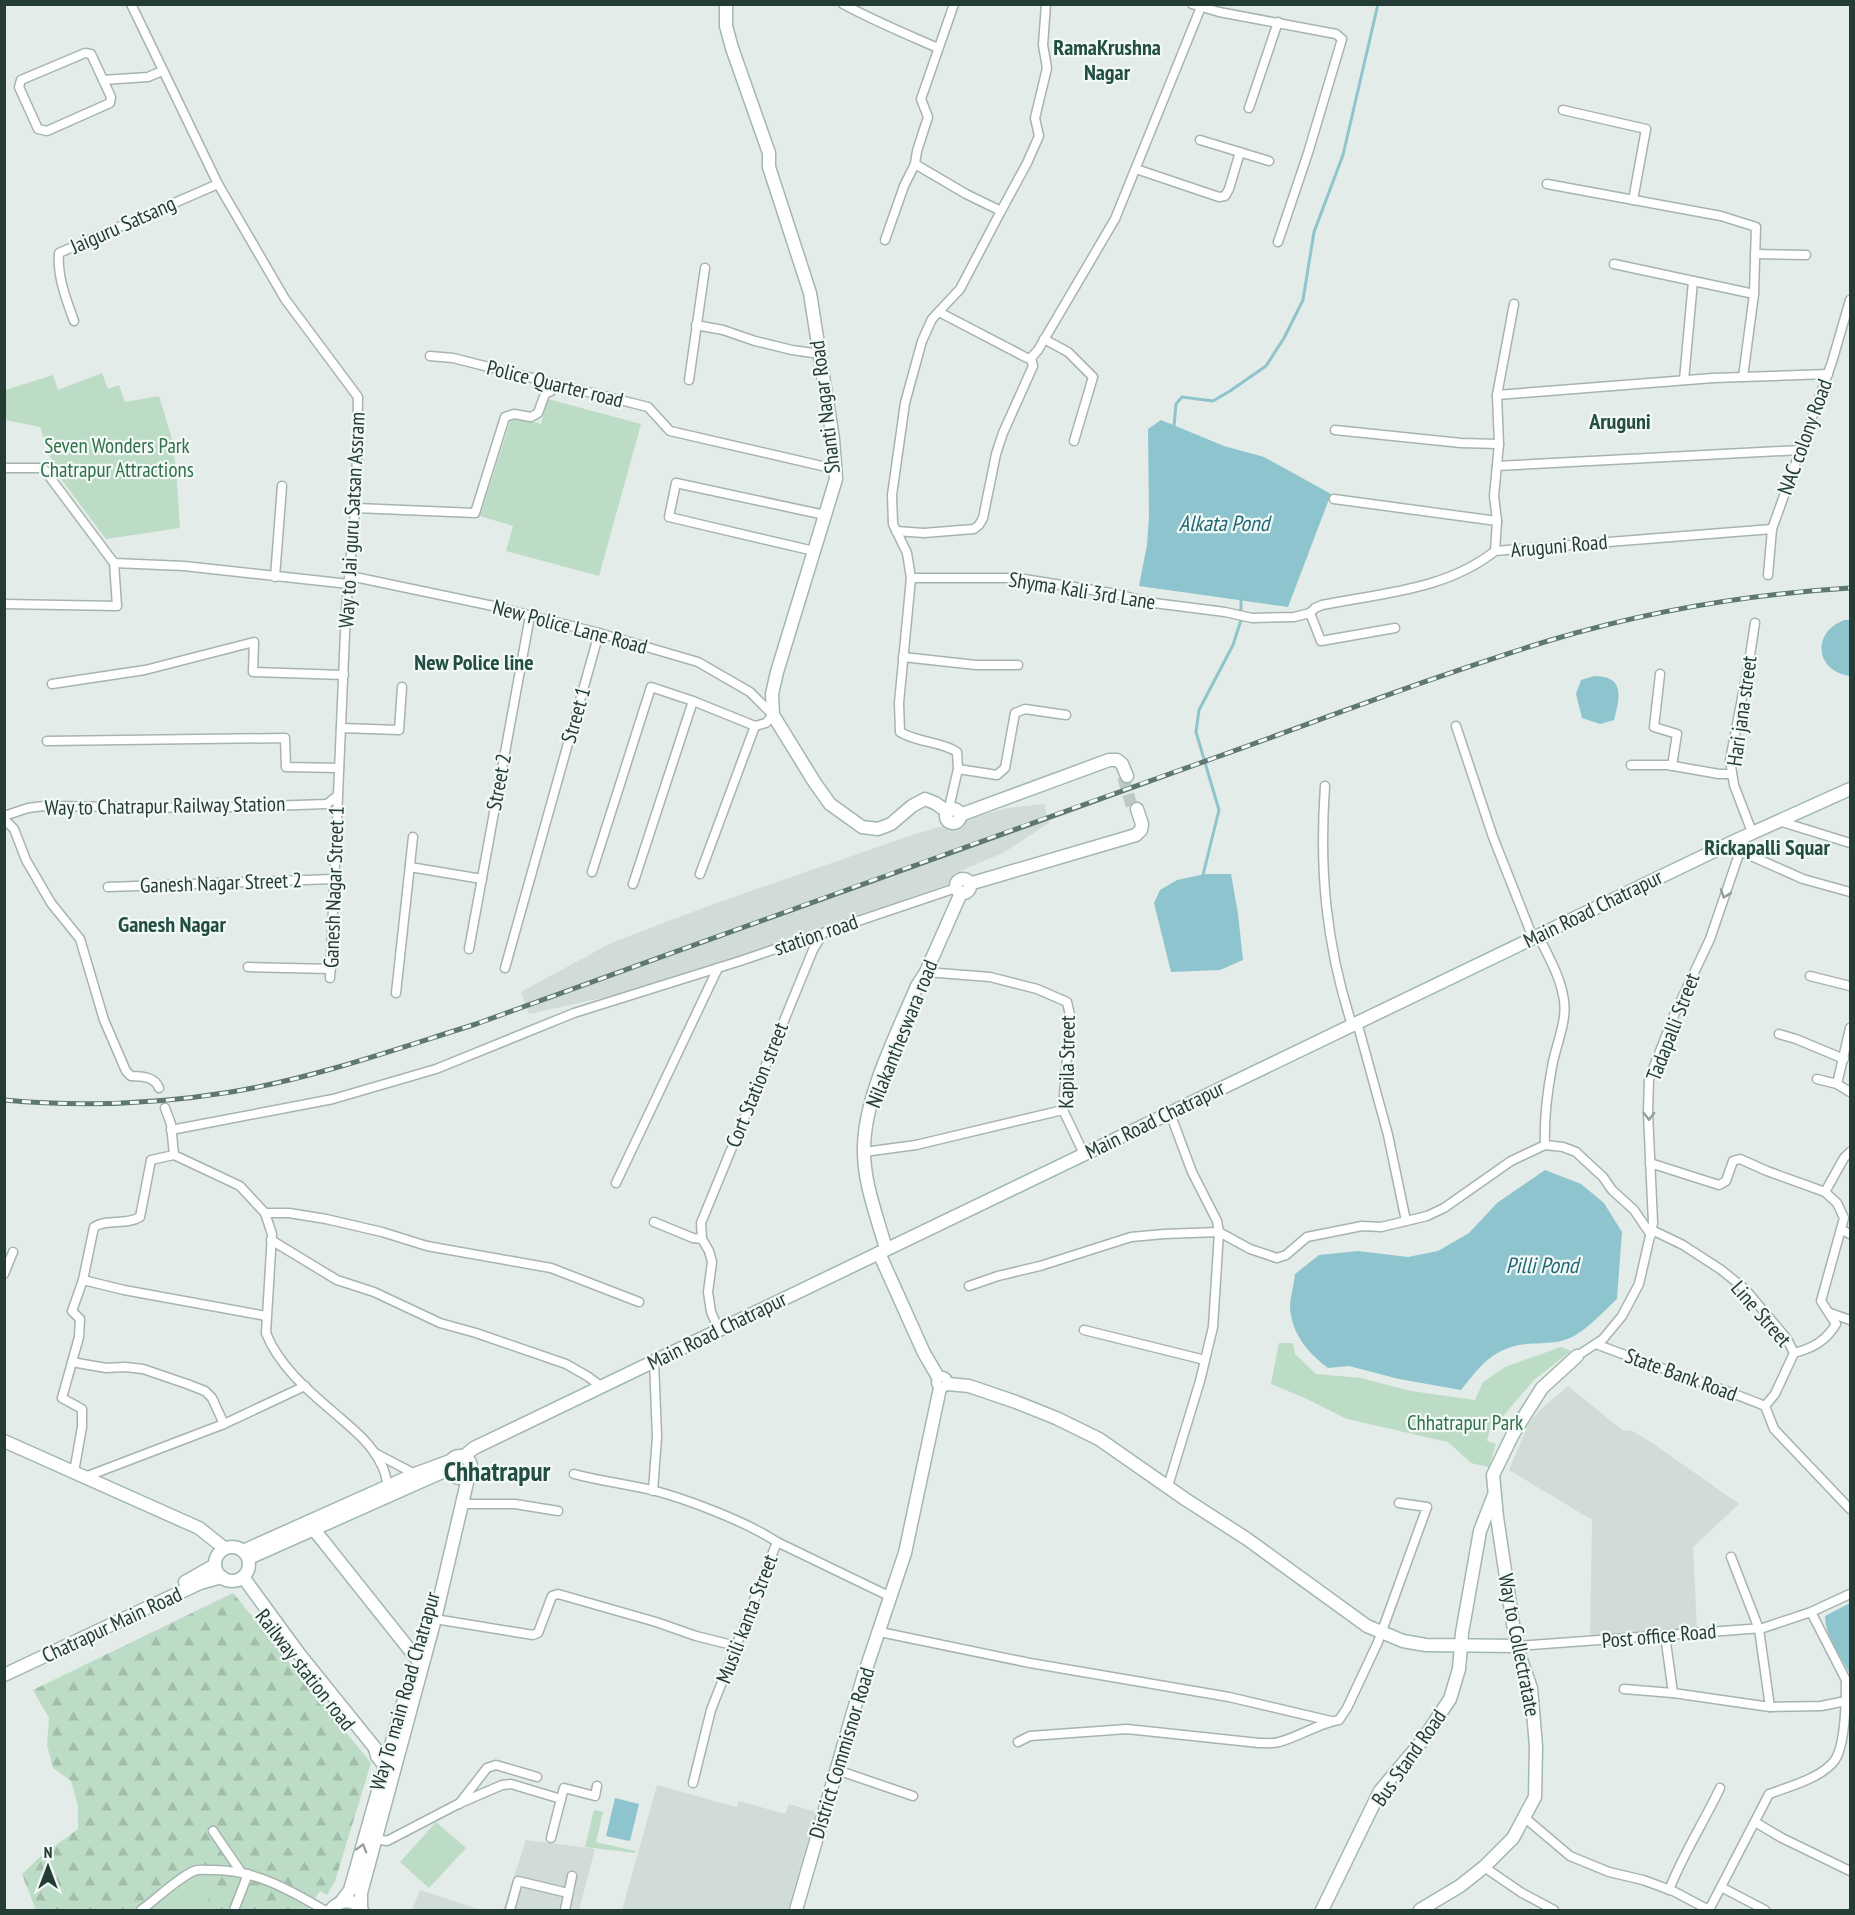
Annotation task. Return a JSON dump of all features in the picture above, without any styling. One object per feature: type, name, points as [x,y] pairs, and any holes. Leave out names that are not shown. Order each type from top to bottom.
[{"type":"street","name":"Way to Jai guru Satsan Assram","points":[[131,4],[218,184],[285,299],[358,397],[356,508],[349,580],[338,795]]},
{"type":"street","points":[[843,4],[883,26],[895,28],[938,48]]},
{"type":"street","points":[[885,240],[904,186],[915,164],[916,151],[928,117],[921,99],[954,4]]},
{"type":"street","points":[[956,815],[957,752],[951,748],[910,738],[900,732],[898,720],[911,578],[907,553],[893,524],[892,495],[905,402],[922,341],[932,320],[960,289],[1039,136],[1035,118],[1047,68],[1042,45],[1046,4]]},
{"type":"street","name":"Shanti Nagar Road","points":[[725,5],[726,26],[732,48],[769,153],[769,167],[804,270],[820,354],[833,439],[836,479],[777,672],[772,694],[773,715]]},
{"type":"street","points":[[896,531],[924,533],[974,529],[983,518],[996,454],[1033,366],[1031,358],[1115,219],[1137,169],[1196,6],[1336,34],[1342,39],[1308,153],[1278,242]]},
{"type":"street","points":[[1249,108],[1278,22]]},
{"type":"street","points":[[85,53],[91,54],[104,80],[111,97],[110,104],[46,131],[38,129],[19,87],[21,80],[85,53]]},
{"type":"street","points":[[104,80],[148,77],[162,71]]},
{"type":"street","points":[[1563,110],[1646,129],[1633,200]]},
{"type":"street","points":[[1200,140],[1269,161]]},
{"type":"street","points":[[1137,169],[1219,197],[1225,196],[1229,189],[1240,152]]},
{"type":"street","points":[[915,164],[966,194],[1001,211]]},
{"type":"street","name":"Jaiguru Satsang","points":[[74,321],[62,286],[58,262],[59,253],[218,184]]},
{"type":"street","points":[[1547,184],[1721,216],[1756,227],[1754,294],[1743,377]]},
{"type":"street","points":[[1755,254],[1806,255]]},
{"type":"street","points":[[1614,264],[1754,294]]},
{"type":"street","points":[[688,380],[705,268]]},
{"type":"street","points":[[1684,380],[1693,281]]},
{"type":"street","name":"NAC colony Road","points":[[1768,575],[1772,529],[1828,374],[1851,300]]},
{"type":"street","points":[[1496,551],[1497,521],[1494,496],[1499,444],[1497,395],[1514,304]]},
{"type":"street","points":[[939,312],[1031,358]]},
{"type":"street","points":[[696,325],[723,330],[792,350],[820,354]]},
{"type":"street","points":[[1044,339],[1068,352],[1093,377],[1074,441]]},
{"type":"street","name":"Police Quarter road","points":[[430,356],[453,358],[648,407],[670,431],[835,470]]},
{"type":"street","points":[[1497,395],[1684,380],[1828,374]]},
{"type":"street","points":[[356,508],[475,513],[505,417],[514,414],[531,417],[538,413],[544,394],[551,391]]},
{"type":"street","points":[[1335,430],[1461,443],[1499,444]]},
{"type":"street","points":[[1497,466],[1800,450]]},
{"type":"street","points":[[4,468],[43,468],[114,563],[117,606],[4,604]]},
{"type":"street","points":[[814,551],[669,517],[676,483],[825,515]]},
{"type":"street","points":[[275,577],[282,486]]},
{"type":"street","points":[[1334,498],[1497,521]]},
{"type":"street","name":"Aruguni Road","points":[[1252,618],[1294,617],[1310,613],[1322,605],[1433,584],[1463,572],[1496,551],[1772,529]]},
{"type":"street","name":"New Police Lane Road","points":[[114,563],[184,567],[275,577],[349,580],[418,589],[599,633],[698,662],[750,692],[773,715]]},
{"type":"street","name":"Shyma Kali 3rd Lane","points":[[911,578],[1018,578],[1252,618]]},
{"type":"street","points":[[1310,613],[1321,641],[1395,628]]},
{"type":"street","name":"Street 2","points":[[469,949],[530,616]]},
{"type":"street","name":"Hari jana street","points":[[1752,832],[1734,785],[1730,760],[1755,623]]},
{"type":"street","name":"Street 1","points":[[505,968],[599,633]]},
{"type":"street","points":[[52,684],[145,670],[254,642],[253,672],[344,675]]},
{"type":"street","points":[[903,657],[976,665],[1018,665]]},
{"type":"street","points":[[1660,674],[1654,728],[1677,735],[1672,765]]},
{"type":"street","points":[[341,728],[399,730],[402,687]]},
{"type":"street","points":[[592,872],[651,687],[755,726],[766,723],[773,715],[830,804],[862,827],[878,829],[891,824],[912,806],[925,800],[956,815]]},
{"type":"street","points":[[633,884],[693,701]]},
{"type":"street","points":[[958,769],[997,775],[1005,768],[1015,713],[1025,709],[1066,715]]},
{"type":"street","points":[[700,874],[755,726]]},
{"type":"street","points":[[1456,726],[1493,837],[1563,995],[1565,1010],[1563,1026],[1552,1066],[1545,1112],[1545,1145]]},
{"type":"street","points":[[47,741],[285,738],[286,767],[339,768]]},
{"type":"street","points":[[956,815],[1109,760],[1117,760],[1122,764],[1125,777]]},
{"type":"street","points":[[1631,765],[1672,765],[1719,774],[1732,774]]},
{"type":"street","points":[[1325,786],[1322,822],[1324,896],[1329,938],[1339,986],[1355,1024],[1388,1135],[1406,1221]]},
{"type":"street","name":"Main Road Chatrapur","points":[[455,1462],[474,1448],[1536,937],[1739,845],[1752,832],[1851,789]]},
{"type":"street","name":"Way to Chatrapur Railway Station","points":[[4,817],[28,808],[44,807],[205,808],[327,804],[338,795]]},
{"type":"street","name":"Ganesh Nagar Street 1","points":[[330,978],[338,795]]},
{"type":"street","points":[[963,886],[974,876],[1135,831],[1137,828],[1135,809]]},
{"type":"street","points":[[4,817],[14,829],[26,860],[51,903],[80,939],[104,1020],[126,1071],[131,1076],[145,1076],[157,1083],[159,1088]]},
{"type":"street","points":[[1779,821],[1851,843]]},
{"type":"street","points":[[396,993],[413,837]]},
{"type":"street","points":[[1739,845],[1803,879],[1851,892]]},
{"type":"street","name":"Tadapalli Street","points":[[1652,1230],[1649,1079],[1675,1013],[1710,939],[1739,845]]},
{"type":"street","points":[[410,867],[482,879]]},
{"type":"street","name":"Ganesh Nagar Street 2","points":[[108,887],[334,879]]},
{"type":"street","name":"station road","points":[[171,1130],[333,1099],[424,1072],[574,1013],[718,968],[884,910],[963,886]]},
{"type":"street","name":"Nilakantheswara road","points":[[942,1383],[924,1353],[883,1251],[867,1183],[864,1152],[872,1096],[917,986],[926,972],[963,886]]},
{"type":"street","name":"Cort Station street","points":[[702,1239],[701,1223],[813,950],[823,933]]},
{"type":"street","points":[[248,968],[331,969]]},
{"type":"street","points":[[616,1183],[718,968]]},
{"type":"street","name":"Kapila Street","points":[[926,972],[990,978],[1037,989],[1067,1002],[1070,1015],[1063,1110],[1084,1154]]},
{"type":"street","points":[[1810,976],[1851,986]]},
{"type":"street","points":[[1837,1084],[1851,1028]]},
{"type":"street","points":[[1779,1034],[1844,1059]]},
{"type":"street","points":[[1817,1079],[1837,1084],[1851,1092]]},
{"type":"street","points":[[165,1108],[174,1155]]},
{"type":"street","points":[[864,1152],[916,1146],[1063,1110]]},
{"type":"street","points":[[1168,1486],[1191,1414],[1213,1327],[1219,1232],[1217,1221],[1192,1172],[1170,1113]]},
{"type":"street","points":[[969,1286],[1131,1237],[1164,1234],[1219,1232],[1250,1249],[1277,1258],[1286,1255],[1307,1237],[1314,1235],[1362,1226],[1381,1227],[1427,1216],[1444,1208],[1511,1161],[1545,1145],[1563,1147],[1576,1152],[1603,1177],[1611,1190],[1652,1230]]},
{"type":"street","points":[[1825,1192],[1844,1158],[1851,1152]]},
{"type":"street","points":[[80,1475],[82,1410],[62,1398],[79,1337],[80,1319],[72,1311],[83,1280],[94,1227],[102,1222],[134,1221],[140,1217],[151,1160],[174,1155],[240,1186],[265,1213],[272,1234],[266,1316],[266,1333],[271,1347],[305,1386],[375,1453],[388,1486]]},
{"type":"street","points":[[1650,1163],[1719,1185],[1726,1181],[1733,1161],[1740,1159],[1825,1192],[1837,1203],[1844,1218],[1846,1232],[1827,1274],[1821,1301],[1836,1324],[1828,1336],[1814,1346],[1794,1353]]},
{"type":"street","points":[[265,1213],[289,1213],[326,1219],[428,1246],[551,1268],[591,1286],[639,1302]]},
{"type":"street","points":[[654,1222],[693,1238],[702,1239],[712,1262],[708,1292],[711,1312],[719,1330]]},
{"type":"street","name":"State Bank Road","points":[[1577,1356],[1603,1339],[1623,1316],[1639,1284],[1652,1230]]},
{"type":"street","name":"Line Street","points":[[1652,1230],[1683,1245],[1720,1269],[1745,1289],[1787,1339],[1794,1353],[1775,1394],[1765,1406]]},
{"type":"street","points":[[271,1240],[337,1280],[374,1292],[440,1323],[566,1364],[602,1387]]},
{"type":"street","points":[[4,1274],[13,1252]]},
{"type":"street","points":[[83,1280],[266,1316]]},
{"type":"street","points":[[1830,1314],[1851,1320]]},
{"type":"street","points":[[1084,1330],[1205,1360]]},
{"type":"street","name":"State Bank Road","points":[[1596,1344],[1765,1406]]},
{"type":"street","name":"Way to Collectratate","points":[[1420,1911],[1460,1886],[1484,1867],[1513,1838],[1534,1797],[1536,1746],[1531,1688],[1518,1646],[1506,1578],[1493,1475],[1513,1434],[1542,1388],[1577,1356]]},
{"type":"street","points":[[72,1362],[106,1368],[143,1369],[196,1387],[205,1391],[212,1398],[224,1424]]},
{"type":"street","points":[[653,1491],[657,1437],[654,1362]]},
{"type":"street","name":"Post office Road","points":[[942,1383],[969,1386],[1056,1418],[1099,1439],[1247,1539],[1341,1609],[1367,1626],[1403,1641],[1426,1645],[1518,1646],[1759,1629],[1810,1612],[1851,1594]]},
{"type":"street","name":"District Commisnor Road","points":[[796,1911],[863,1677],[905,1553],[942,1383]]},
{"type":"street","points":[[80,1475],[224,1424],[305,1386]]},
{"type":"street","points":[[1765,1406],[1774,1429],[1851,1509]]},
{"type":"street","points":[[4,1441],[199,1528],[224,1548]]},
{"type":"street","points":[[375,1453],[415,1474]]},
{"type":"street","points":[[310,1525],[415,1474],[455,1462],[470,1464],[465,1476],[453,1476],[455,1462]]},
{"type":"street","points":[[246,1554],[455,1462]]},
{"type":"street","points":[[574,1474],[653,1491],[706,1509],[777,1542]]},
{"type":"street","name":"Way To main Road Chatrapur","points":[[336,1906],[350,1890],[385,1765],[418,1661],[435,1619],[462,1504],[465,1476]]},
{"type":"street","name":"Way To main Road Chatrapur","points":[[385,1765],[398,1751],[424,1633],[465,1476]]},
{"type":"street","name":"Bus Stand Road","points":[[1322,1911],[1380,1791],[1422,1741],[1450,1699],[1459,1669],[1480,1531],[1495,1493]]},
{"type":"street","points":[[880,1632],[1030,1663],[1229,1697],[1330,1721],[1339,1720],[1347,1708],[1381,1632],[1427,1507],[1399,1503]]},
{"type":"street","points":[[462,1504],[515,1504],[558,1511]]},
{"type":"street","points":[[310,1525],[418,1661]]},
{"type":"street","name":"Musili kanta Street","points":[[693,1783],[711,1710],[777,1542],[891,1597]]},
{"type":"street","points":[[236,1546],[246,1554],[249,1569],[239,1579],[227,1580],[218,1573],[215,1565],[216,1557],[224,1548],[236,1546]]},
{"type":"street","points":[[1731,1557],[1759,1629],[1770,1707]]},
{"type":"street","name":"Chatrapur Main Road","points":[[4,1666],[197,1576],[215,1565]]},
{"type":"street","name":"Chatrapur Main Road","points":[[4,1675],[200,1583],[222,1577]]},
{"type":"street","name":"Railway station road","points":[[239,1579],[375,1748],[385,1765]]},
{"type":"street","points":[[435,1619],[533,1635],[538,1632],[552,1596],[558,1594],[736,1646]]},
{"type":"street","points":[[1524,1817],[1570,1856],[1609,1872],[1643,1880],[1669,1890],[1709,1910],[1769,1794],[1812,1779],[1835,1760],[1842,1738],[1848,1685],[1810,1612]]},
{"type":"street","points":[[1665,1635],[1673,1693]]},
{"type":"street","points":[[1624,1689],[1673,1693],[1770,1707],[1821,1706],[1846,1701]]},
{"type":"street","points":[[1018,1742],[1030,1736],[1127,1728],[1259,1743],[1278,1743],[1324,1726],[1330,1721]]},
{"type":"street","points":[[362,1910],[361,1893],[376,1839],[385,1765]]},
{"type":"street","points":[[458,1804],[486,1768],[496,1765],[537,1777]]},
{"type":"street","points":[[837,1770],[913,1796]]},
{"type":"street","points":[[376,1839],[387,1841],[458,1804],[502,1785],[511,1784],[561,1799]]},
{"type":"street","points":[[551,1838],[564,1788],[595,1796],[597,1786]]},
{"type":"street","points":[[1669,1890],[1681,1860],[1705,1820],[1720,1788]]},
{"type":"street","points":[[1755,1822],[1782,1838],[1851,1871]]},
{"type":"street","points":[[213,1831],[245,1873]]},
{"type":"street","points":[[1484,1867],[1554,1911]]},
{"type":"street","points":[[141,1911],[196,1870],[245,1873],[287,1889],[324,1911]]},
{"type":"street","points":[[234,1911],[245,1873]]},
{"type":"street","points":[[565,1911],[573,1876]]},
{"type":"street","points":[[510,1911],[518,1881],[568,1893]]},
{"type":"street","points":[[1721,1887],[1764,1911]]},
{"type":"street","points":[[336,1906],[355,1903],[362,1910]]},
{"type":"shaded area","points":[[1044,804],[1049,823],[1003,853],[955,873],[948,884],[779,944],[624,993],[529,1014],[521,992],[611,943],[711,905],[918,833],[1007,808]]},
{"type":"shaded area","points":[[1568,1386],[1622,1430],[1632,1431],[1651,1442],[1739,1504],[1693,1547],[1697,1629],[1590,1636],[1592,1520],[1509,1470],[1528,1425],[1539,1411]]},
{"type":"shaded area","points":[[657,1785],[736,1807],[739,1801],[785,1814],[789,1804],[816,1812],[788,1910],[622,1910]]},
{"type":"shaded area","points":[[526,1840],[595,1849],[579,1910],[503,1910]]},
{"type":"shaded area","points":[[420,1890],[481,1910],[412,1910]]},
{"type":"green space","name":"Seven Wonders Park Chatrapur Attractions","points":[[102,373],[108,389],[119,385],[125,402],[159,396],[172,439],[180,528],[106,539],[55,471],[40,427],[5,420],[5,390],[53,375],[58,390]]},
{"type":"green space","points":[[548,399],[641,424],[599,576],[506,551],[513,526],[480,516],[512,416],[541,424]]},
{"type":"green space","name":"Chhatrapur Park","points":[[1279,1343],[1293,1343],[1295,1354],[1316,1374],[1361,1378],[1411,1391],[1475,1400],[1483,1382],[1505,1367],[1561,1347],[1571,1351],[1534,1380],[1498,1422],[1492,1421],[1487,1441],[1496,1444],[1489,1467],[1471,1463],[1448,1442],[1347,1419],[1271,1384]]},
{"type":"green space","points":[[233,1593],[371,1763],[335,1881],[327,1895],[320,1891],[309,1908],[312,1910],[36,1910],[22,1874],[39,1858],[78,1829],[78,1806],[71,1781],[53,1768],[47,1745],[49,1718],[33,1690]]},
{"type":"green space","points":[[594,1810],[603,1812],[596,1842],[636,1851],[635,1853],[585,1847]]},
{"type":"green space","points":[[436,1822],[466,1848],[429,1888],[400,1862]]},
{"type":"green space","points":[[215,1872],[206,1910],[152,1910],[149,1907],[188,1880],[205,1873]]},
{"type":"water","name":"Alkata Pond","points":[[1161,420],[1224,446],[1264,457],[1331,494],[1288,607],[1139,586],[1147,545],[1149,517],[1148,429]]},
{"type":"water","points":[[1850,620],[1849,676],[1829,666],[1822,650],[1827,633],[1834,625]]},
{"type":"water","points":[[1594,676],[1611,680],[1618,689],[1614,720],[1600,724],[1582,718],[1576,694],[1581,680]]},
{"type":"water","points":[[1205,874],[1231,874],[1243,960],[1220,970],[1171,972],[1154,903],[1160,890],[1177,880]]},
{"type":"water","name":"Pilli Pond","points":[[1545,1170],[1581,1184],[1604,1203],[1622,1232],[1617,1299],[1582,1331],[1564,1340],[1519,1345],[1500,1351],[1486,1362],[1461,1390],[1399,1379],[1349,1366],[1328,1368],[1302,1342],[1294,1326],[1290,1308],[1295,1274],[1319,1255],[1358,1251],[1408,1257],[1438,1251],[1469,1233],[1497,1203]]},
{"type":"water","points":[[1850,1603],[1850,1674],[1831,1638],[1825,1616]]},
{"type":"water","points":[[615,1798],[639,1804],[630,1841],[606,1836]]},
{"type":"waterway","points":[[1174,426],[1176,404],[1182,397],[1213,401],[1266,366],[1284,338],[1303,300],[1314,232],[1343,155],[1378,4]]},
{"type":"waterway","points":[[1202,879],[1219,810],[1196,732],[1199,710],[1233,645],[1241,620],[1241,598]]},
{"type":"tunnel","points":[[1123,777],[1133,810]]},
{"type":"railway","points":[[4,1100],[89,1104],[175,1099],[231,1092],[324,1071],[476,1024],[1508,653],[1662,612],[1737,599],[1850,588]]},
{"type":"district","name":"RamaKrushna Nagar","points":[[1107,60]]},
{"type":"district","name":"Aruguni","points":[[1620,421]]},
{"type":"district","name":"New Police line","points":[[474,662]]},
{"type":"district","name":"Rickapalli Squar","points":[[1767,847]]},
{"type":"district","name":"Ganesh Nagar","points":[[172,924]]},
{"type":"district","name":"Chhatrapur","points":[[497,1472]]}]
